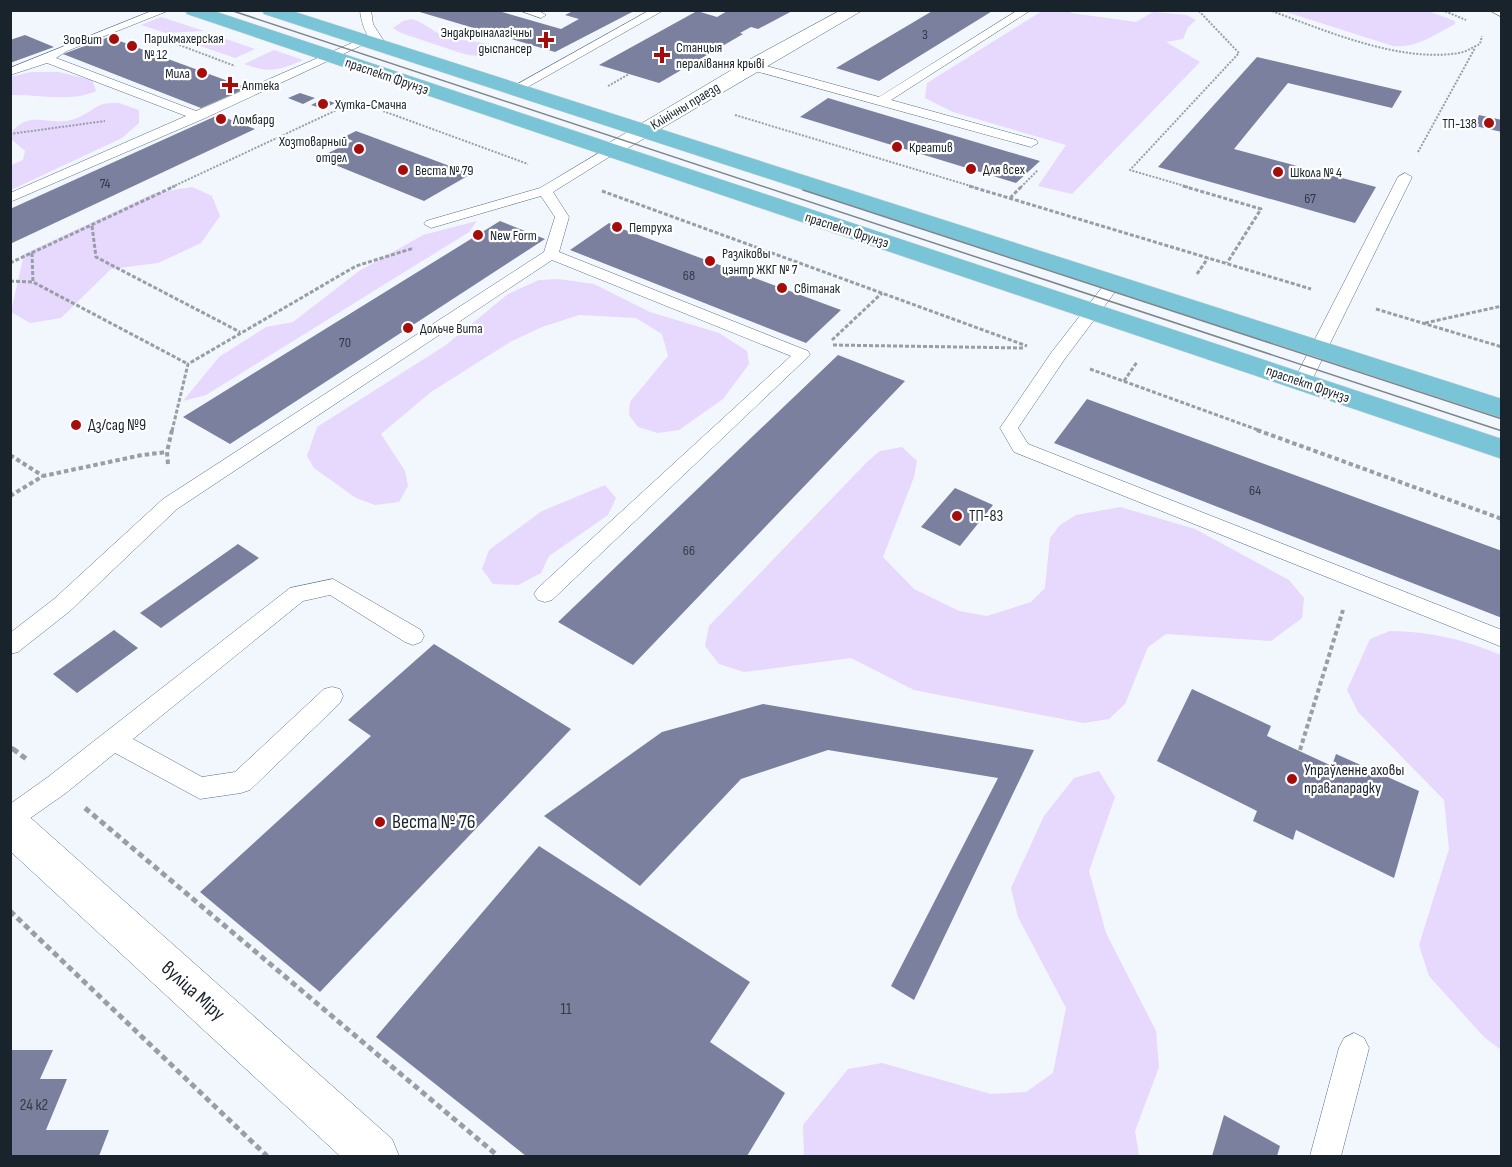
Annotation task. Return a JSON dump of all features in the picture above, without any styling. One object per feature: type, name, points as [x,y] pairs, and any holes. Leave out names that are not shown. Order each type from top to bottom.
[{"type":"main road","name":"праспект Фрунзэ","points":[[193,10],[1502,449]]},
{"type":"main road","name":"праспект Фрунзэ","points":[[270,10],[1502,409]]},
{"type":"street","name":"Клінічны праезд","points":[[609,151],[752,66],[855,10]]},
{"type":"street","points":[[1497,10],[1502,12]]},
{"type":"street","name":"вуліца Міру","points":[[10,825],[375,1156]]},
{"type":"lane","points":[[10,72],[165,10]]},
{"type":"lane","points":[[10,198],[330,56],[373,44],[365,10]]},
{"type":"lane","points":[[523,10],[541,15]]},
{"type":"lane","points":[[513,90],[659,10]]},
{"type":"lane","points":[[880,102],[1026,10]]},
{"type":"lane","points":[[46,59],[198,116]]},
{"type":"lane","points":[[752,66],[1031,143]]},
{"type":"lane","points":[[431,224],[545,191],[609,151]]},
{"type":"lane","points":[[1302,382],[1405,177]]},
{"type":"lane","points":[[10,646],[62,605],[170,504],[551,254],[562,217],[545,191]]},
{"type":"lane","points":[[545,594],[802,355],[551,254]]},
{"type":"lane","points":[[1113,284],[1057,357],[1009,428],[1021,448],[1502,639]]},
{"type":"lane","points":[[10,818],[57,785],[297,594],[333,587],[413,636]]},
{"type":"lane","points":[[114,740],[200,788],[241,782],[332,696]]},
{"type":"lane","points":[[1325,1156],[1354,1047]]},
{"type":"path","points":[[1198,10],[1239,53],[1130,170],[1261,209],[1227,263]]},
{"type":"path","points":[[1269,10],[1402,51],[1445,54],[1475,48]]},
{"type":"path","points":[[1442,10],[1472,24]]},
{"type":"path","points":[[127,25],[233,65],[280,79]]},
{"type":"path","points":[[1405,177],[1475,48],[1480,44],[1482,34]]},
{"type":"path","points":[[10,263],[356,101],[346,98]]},
{"type":"path","points":[[691,102],[1501,347],[1502,341]]},
{"type":"path","points":[[378,109],[1033,348],[827,345],[882,293]]},
{"type":"path","points":[[10,134],[114,120]]},
{"type":"path","points":[[92,226],[96,257],[240,332]]},
{"type":"path","points":[[170,504],[167,452],[188,364],[357,266],[418,246]]},
{"type":"path","points":[[33,253],[33,282]]},
{"type":"path","points":[[10,280],[33,282],[188,364]]},
{"type":"path","points":[[1424,324],[1502,306]]},
{"type":"path","points":[[1057,357],[1502,519]]},
{"type":"path","points":[[10,496],[43,476],[142,455],[167,452]]},
{"type":"path","points":[[10,455],[43,476]]},
{"type":"path","points":[[1300,751],[1352,581]]},
{"type":"path","points":[[10,747],[498,1156]]},
{"type":"path","points":[[10,911],[267,1156]]},
{"type":"shaded area","points":[[1042,11],[1070,11],[1071,13],[1136,22],[1153,12],[1187,15],[1196,20],[1188,27],[1183,39],[1166,42],[1200,62],[1072,194],[1038,186],[1066,145],[953,112],[925,98],[927,83]]},
{"type":"shaded area","points":[[1283,11],[1428,11],[1455,21],[1455,24],[1418,43],[1393,46]]},
{"type":"shaded area","points":[[161,17],[204,31],[166,33],[141,25]]},
{"type":"shaded area","points":[[412,19],[446,37],[494,45],[497,51],[483,57],[464,54],[401,33],[393,28],[403,21]]},
{"type":"shaded area","points":[[220,37],[255,49],[235,58],[177,38]]},
{"type":"shaded area","points":[[274,50],[303,60],[274,70],[244,64]]},
{"type":"shaded area","points":[[31,72],[59,72],[92,80],[96,91],[75,97],[11,95],[10,77]]},
{"type":"shaded area","points":[[119,103],[139,110],[139,123],[122,138],[11,190],[11,165],[23,160],[25,151],[11,139],[11,133],[18,126],[30,120],[71,120],[100,105]]},
{"type":"shaded area","points":[[192,187],[212,196],[220,216],[201,243],[158,263],[111,269],[61,318],[30,323],[11,312],[24,254],[155,193]]},
{"type":"shaded area","points":[[477,221],[469,232],[206,395],[183,401],[219,357],[266,327],[293,322],[359,271],[423,235]]},
{"type":"shaded area","points":[[558,279],[594,284],[650,312],[719,333],[747,351],[749,364],[723,399],[679,430],[658,433],[638,427],[629,415],[630,402],[668,356],[662,334],[636,318],[579,315],[542,327],[510,342],[431,392],[381,434],[405,471],[408,486],[399,502],[375,505],[356,498],[314,468],[307,456],[317,427],[446,345],[508,294],[539,280]]},
{"type":"shaded area","points":[[902,447],[917,461],[914,477],[883,557],[914,589],[959,611],[987,616],[1031,602],[1045,588],[1050,538],[1060,525],[1076,515],[1120,507],[1195,529],[1289,580],[1304,598],[1302,618],[1271,641],[1166,634],[1148,647],[1125,704],[1109,719],[1083,723],[914,690],[851,658],[744,672],[719,664],[705,646],[709,626],[868,461],[880,451]]},
{"type":"shaded area","points":[[605,485],[616,498],[608,515],[549,556],[541,573],[518,585],[493,584],[482,569],[489,550],[542,511]]},
{"type":"shaded area","points":[[1390,631],[1447,637],[1501,655],[1501,1050],[1484,1037],[1429,976],[1419,945],[1449,849],[1444,800],[1358,712],[1347,690],[1370,639]]},
{"type":"shaded area","points":[[1099,771],[1115,797],[1089,871],[1106,933],[1156,1031],[1159,1067],[1135,1131],[1139,1156],[804,1156],[803,1125],[848,1069],[882,1063],[991,1094],[1026,1092],[1053,1073],[1066,1008],[1018,917],[1011,888],[1044,816],[1074,778]]},
{"type":"building","name":"Эндакрыналагічны дыспансер","points":[[413,10],[495,10],[561,29],[579,19],[565,15],[575,10],[636,10],[555,52]]},
{"type":"building","name":"Станцыя пералівання крыві","points":[[729,10],[794,10],[758,29],[751,27],[740,33],[743,34],[659,83],[599,65],[697,11],[717,17]]},
{"type":"building","points":[[934,10],[994,10],[879,81],[836,68]]},
{"type":"building","points":[[25,35],[54,47],[10,63],[10,40]]},
{"type":"building","points":[[109,37],[247,88],[201,108],[63,54]]},
{"type":"building","points":[[1257,57],[1402,91],[1392,108],[1288,83],[1234,149],[1376,187],[1355,223],[1158,167]]},
{"type":"building","points":[[300,93],[315,98],[303,104],[288,98]]},
{"type":"building","points":[[828,98],[1040,161],[1016,183],[800,117]]},
{"type":"building","name":"Хутка-Смачна","points":[[323,99],[335,103],[323,109],[311,105]]},
{"type":"building","points":[[218,115],[255,129],[10,244],[10,209]]},
{"type":"building","name":"ТП-138","points":[[1479,115],[1502,120],[1502,132],[1475,126]]},
{"type":"building","name":"Веста № 79","points":[[356,131],[471,174],[424,201],[318,158],[353,141],[344,137]]},
{"type":"building","points":[[500,221],[545,239],[230,444],[183,417]]},
{"type":"building","points":[[609,223],[841,310],[806,343],[570,250]]},
{"type":"building","points":[[838,355],[905,381],[633,665],[558,622]]},
{"type":"building","points":[[1087,399],[1502,551],[1502,618],[1054,443]]},
{"type":"building","name":"ТП-83","points":[[955,488],[993,505],[960,546],[921,527]]},
{"type":"building","points":[[238,544],[259,558],[161,628],[140,613]]},
{"type":"building","points":[[114,630],[138,648],[77,693],[53,674]]},
{"type":"building","name":"Веста № 76","points":[[434,644],[571,729],[320,992],[200,892],[371,736],[348,720]]},
{"type":"building","name":"Упраўленне аховы правапарадку","points":[[1192,689],[1271,726],[1267,736],[1332,766],[1336,754],[1419,791],[1394,878],[1296,830],[1293,840],[1253,821],[1257,811],[1157,761]]},
{"type":"building","points":[[763,704],[1034,750],[914,1000],[891,986],[998,778],[828,750],[741,779],[640,886],[544,816],[662,732]]},
{"type":"building","points":[[539,846],[750,982],[710,1042],[785,1093],[747,1156],[526,1156],[376,1037]]},
{"type":"building","points":[[10,1050],[53,1050],[40,1079],[67,1079],[46,1130],[109,1130],[99,1156],[10,1156]]},
{"type":"building","points":[[1224,1115],[1280,1146],[1277,1156],[1212,1156]]},
{"type":"tram line","points":[[230,10],[1502,431]]},
{"type":"tram line","points":[[803,190],[1502,419]]},
{"type":"place","name":"ЗооВит","points":[[114,39]]},
{"type":"place","name":"Эндакрыналагічны дыспансер","points":[[546,40]]},
{"type":"place","name":"Парикмахерская № 12","points":[[132,46]]},
{"type":"place","name":"Станцыя пералівання крыві","points":[[662,55]]},
{"type":"place","name":"Мила","points":[[202,73]]},
{"type":"place","name":"Аптека","points":[[230,85]]},
{"type":"place","name":"Хутка-Смачна","points":[[323,104]]},
{"type":"place","name":"Ломбард","points":[[221,119]]},
{"type":"place","name":"ТП-138","points":[[1489,123]]},
{"type":"place","name":"Креатив","points":[[897,147]]},
{"type":"place","name":"Хозтоварный отдел","points":[[359,149]]},
{"type":"place","name":"Для всех","points":[[971,169]]},
{"type":"place","name":"Веста № 79","points":[[403,170]]},
{"type":"place","name":"Школа № 4","points":[[1278,172]]},
{"type":"place","name":"Петруха","points":[[617,227]]},
{"type":"place","name":"New Form","points":[[478,235]]},
{"type":"place","name":"Разліковы цэнтр ЖКГ № 7","points":[[710,261]]},
{"type":"place","name":"Світанак","points":[[782,288]]},
{"type":"place","name":"Дольче Вита","points":[[408,328]]},
{"type":"place","name":"Дз/сад №9","points":[[76,425]]},
{"type":"place","name":"ТП-83","points":[[957,516]]},
{"type":"place","name":"Упраўленне аховы правапарадку","points":[[1292,779]]},
{"type":"place","name":"Веста № 76","points":[[380,822]]}]
